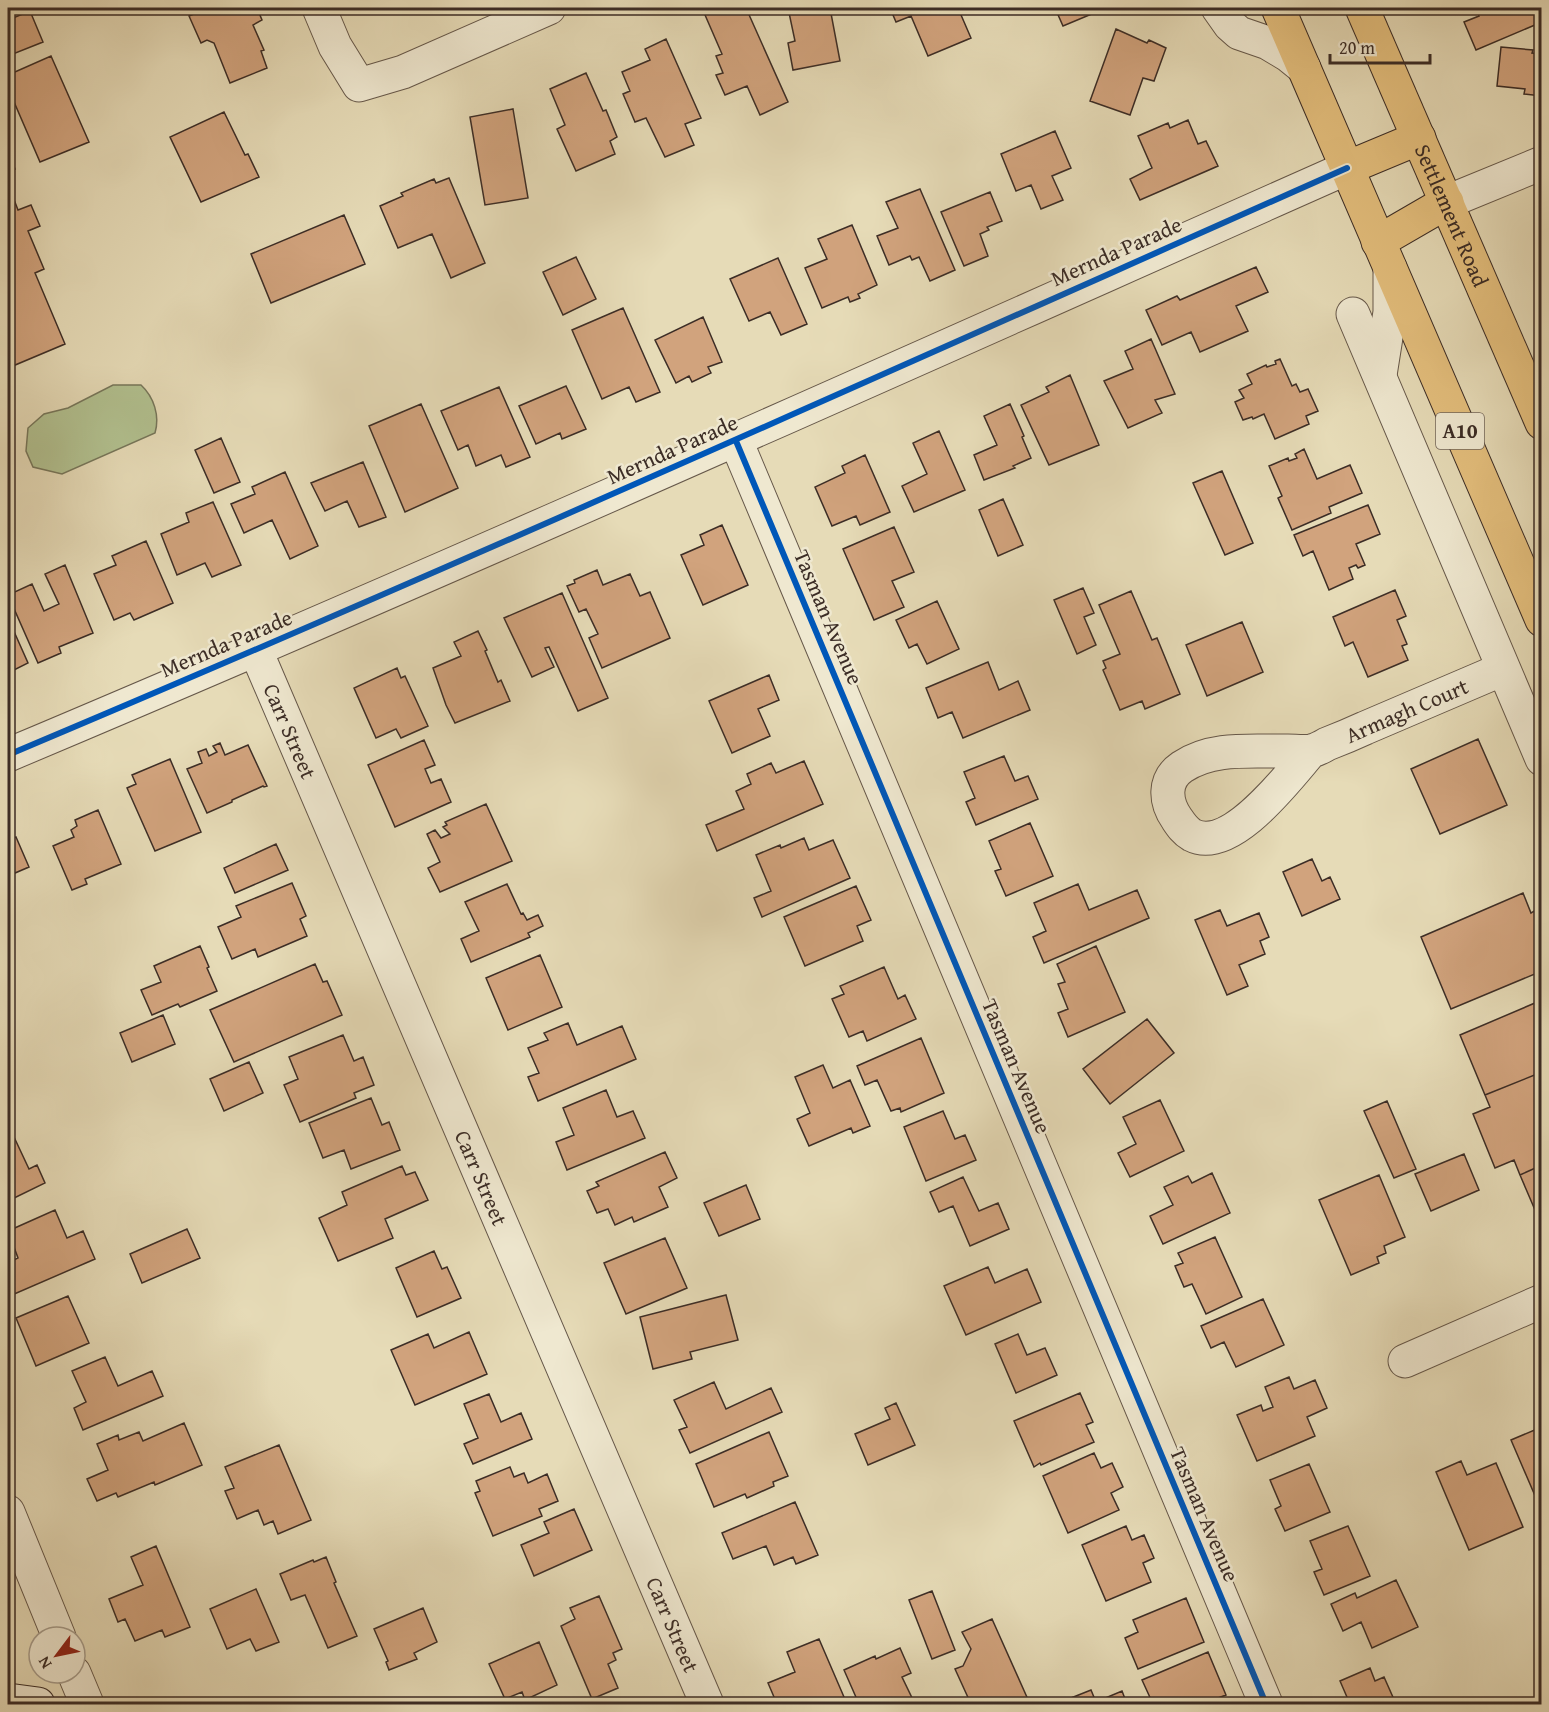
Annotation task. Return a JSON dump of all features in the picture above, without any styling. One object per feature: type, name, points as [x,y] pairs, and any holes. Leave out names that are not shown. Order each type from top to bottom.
[{"type":"highway","name":"A10","points":[[1278,8],[1542,620]]},
{"type":"highway","name":"Settlement Road","points":[[1362,8],[1542,423]]},
{"type":"highway","points":[[1347,168],[1419,138]]},
{"type":"highway","points":[[1384,255],[1447,202]]},
{"type":"street","points":[[319,8],[334,46],[359,85],[403,72],[549,8]]},
{"type":"street","points":[[1218,8],[1239,33],[1268,43],[1304,68]]},
{"type":"street","points":[[1447,202],[1542,163]]},
{"type":"street","name":"Mernda Parade","points":[[8,755],[256,651],[736,441],[1347,168]]},
{"type":"street","points":[[1379,377],[1390,312],[1384,255]]},
{"type":"street","points":[[1353,314],[1542,759]]},
{"type":"street","name":"Tasman Avenue","points":[[736,441],[1266,1704]]},
{"type":"street","name":"Carr Street","points":[[256,651],[706,1704]]},
{"type":"street","name":"Armagh Court","points":[[1311,751],[1503,669]]},
{"type":"street","points":[[1405,1361],[1542,1301]]},
{"type":"street","points":[[8,1512],[54,1625]]},
{"type":"street","points":[[79,1685],[87,1704]]},
{"type":"street","points":[[8,1700],[38,1704]]},
{"type":"green space","points":[[113,385],[141,385],[146,390],[156,414],[155,433],[62,474],[33,467],[26,451],[28,428],[44,414],[68,408]]},
{"type":"building","points":[[208,8],[257,8],[262,20],[253,25],[264,50],[261,51],[267,68],[230,83],[214,43],[207,40],[201,43],[189,16]]},
{"type":"building","points":[[702,8],[746,8],[788,102],[760,115],[747,86],[725,95],[716,75],[723,73],[716,56],[722,54]]},
{"type":"building","points":[[788,8],[830,8],[840,61],[793,70],[788,43],[795,41]]},
{"type":"building","points":[[890,8],[958,8],[971,38],[928,56],[911,16],[896,22]]},
{"type":"building","points":[[1055,8],[1106,8],[1063,26]]},
{"type":"building","points":[[1475,8],[1541,8],[1542,22],[1476,50],[1464,22],[1479,16]]},
{"type":"building","points":[[30,11],[43,42],[8,56],[8,20]]},
{"type":"building","points":[[1116,29],[1147,43],[1149,40],[1166,48],[1154,81],[1143,78],[1130,115],[1090,101]]},
{"type":"building","points":[[666,39],[701,118],[685,124],[694,145],[665,157],[646,118],[635,122],[623,94],[630,91],[622,72],[650,60],[645,49]]},
{"type":"building","points":[[1501,47],[1533,50],[1532,53],[1542,54],[1542,96],[1524,94],[1525,89],[1497,86]]},
{"type":"building","points":[[51,56],[89,142],[40,162],[8,88],[8,75]]},
{"type":"building","points":[[586,73],[603,111],[606,110],[617,137],[610,141],[615,154],[576,171],[557,129],[565,125],[550,89]]},
{"type":"building","points":[[513,109],[528,198],[485,205],[470,117]]},
{"type":"building","points":[[224,112],[245,155],[248,154],[259,177],[201,202],[170,137]]},
{"type":"building","points":[[1188,120],[1198,144],[1206,141],[1218,166],[1140,200],[1130,179],[1152,168],[1138,136],[1168,123],[1170,128]]},
{"type":"building","points":[[1055,131],[1071,168],[1052,176],[1063,200],[1041,209],[1031,185],[1016,191],[1001,154]]},
{"type":"building","points":[[8,151],[15,169],[8,172]]},
{"type":"building","points":[[449,178],[485,263],[451,278],[432,234],[398,248],[380,206],[403,196],[401,193],[434,179],[436,183]]},
{"type":"building","points":[[8,184],[18,210],[31,205],[40,226],[28,231],[44,269],[35,273],[65,344],[8,368]]},
{"type":"building","points":[[920,189],[955,270],[930,281],[919,257],[912,260],[910,256],[889,265],[877,236],[898,228],[886,202]]},
{"type":"building","points":[[990,192],[1002,221],[987,227],[989,230],[980,234],[988,256],[964,266],[941,212]]},
{"type":"building","points":[[344,215],[365,264],[271,303],[251,254]]},
{"type":"building","points":[[852,225],[877,285],[858,294],[860,298],[850,302],[848,297],[822,308],[805,268],[827,259],[818,239]]},
{"type":"building","points":[[576,257],[596,299],[563,315],[543,272]]},
{"type":"building","points":[[778,258],[807,324],[781,335],[770,312],[749,321],[730,279]]},
{"type":"building","points":[[1256,267],[1268,292],[1236,306],[1248,331],[1200,352],[1191,332],[1162,345],[1146,310],[1177,296],[1180,300]]},
{"type":"building","points":[[623,308],[660,392],[636,402],[629,387],[602,399],[572,330]]},
{"type":"building","points":[[703,317],[722,362],[708,367],[711,373],[692,382],[689,376],[676,383],[655,340]]},
{"type":"building","points":[[1151,339],[1175,394],[1155,400],[1162,413],[1128,428],[1104,381],[1133,369],[1125,351]]},
{"type":"building","points":[[1280,359],[1292,386],[1296,384],[1300,392],[1308,389],[1318,411],[1306,416],[1309,424],[1275,439],[1264,414],[1243,420],[1235,402],[1244,398],[1239,390],[1252,384],[1247,374],[1266,365],[1267,367],[1276,364],[1275,361]]},
{"type":"building","points":[[1070,375],[1099,445],[1049,465],[1021,405],[1049,392],[1046,387]]},
{"type":"building","points":[[566,386],[586,429],[562,439],[560,433],[536,444],[519,406]]},
{"type":"building","points":[[499,387],[530,457],[506,467],[501,455],[476,466],[468,445],[458,450],[441,411]]},
{"type":"building","points":[[421,404],[458,488],[405,512],[369,426]]},
{"type":"building","points":[[1010,404],[1031,458],[1013,466],[1015,468],[984,480],[974,455],[997,445],[984,416]]},
{"type":"building","points":[[939,431],[965,490],[914,512],[902,486],[927,474],[913,443]]},
{"type":"building","points":[[221,438],[240,482],[214,493],[195,450]]},
{"type":"building","points":[[1304,449],[1317,479],[1350,465],[1362,493],[1329,507],[1331,513],[1292,530],[1278,498],[1282,496],[1269,466],[1288,458],[1289,461],[1297,458],[1295,454]]},
{"type":"building","points":[[865,455],[890,512],[860,525],[856,516],[832,526],[815,487],[845,473],[842,466]]},
{"type":"building","points":[[363,462],[386,517],[359,527],[347,501],[325,511],[311,483]]},
{"type":"building","points":[[1222,471],[1253,543],[1225,555],[1193,483]]},
{"type":"building","points":[[285,472],[318,546],[290,559],[272,520],[244,533],[231,504],[255,494],[252,487]]},
{"type":"building","points":[[1003,499],[1023,545],[998,556],[979,510]]},
{"type":"building","points":[[213,502],[241,565],[212,577],[205,563],[177,575],[161,534],[189,522],[186,513]]},
{"type":"building","points":[[1368,505],[1380,534],[1356,544],[1365,565],[1349,568],[1353,579],[1329,590],[1313,551],[1303,556],[1294,535]]},
{"type":"building","points":[[722,525],[748,585],[703,605],[681,555],[704,545],[700,535]]},
{"type":"building","points":[[894,527],[914,572],[892,581],[904,607],[874,620],[843,549]]},
{"type":"building","points":[[146,541],[173,603],[134,620],[130,613],[114,620],[94,574],[116,565],[112,556]]},
{"type":"building","points":[[65,565],[93,633],[59,647],[61,653],[38,663],[8,595],[32,584],[44,611],[59,604],[45,574]]},
{"type":"building","points":[[597,570],[603,585],[630,574],[640,596],[650,592],[670,638],[602,668],[589,638],[598,634],[586,609],[579,612],[567,586],[575,583],[574,580]]},
{"type":"building","points":[[1083,588],[1094,613],[1084,617],[1096,645],[1077,654],[1054,600]]},
{"type":"building","points":[[1395,590],[1406,616],[1397,620],[1407,644],[1402,646],[1408,660],[1368,677],[1353,642],[1345,646],[1333,617]]},
{"type":"building","points":[[1131,591],[1152,640],[1157,638],[1180,694],[1145,709],[1142,701],[1120,710],[1103,670],[1106,668],[1103,661],[1120,654],[1099,605]]},
{"type":"building","points":[[562,593],[608,698],[578,711],[549,647],[545,648],[554,667],[532,677],[504,618]]},
{"type":"building","points":[[937,601],[959,649],[927,664],[917,644],[909,648],[896,620]]},
{"type":"building","points":[[8,618],[28,663],[8,673]]},
{"type":"building","points":[[1242,622],[1263,672],[1207,696],[1186,645]]},
{"type":"building","points":[[478,631],[498,682],[501,680],[510,701],[455,723],[433,668],[461,656],[454,642]]},
{"type":"building","points":[[988,662],[999,690],[1018,681],[1030,710],[963,738],[952,712],[938,718],[926,688]]},
{"type":"building","points":[[397,668],[401,678],[405,676],[428,726],[401,738],[396,729],[376,738],[354,688]]},
{"type":"building","points":[[769,675],[779,700],[758,709],[770,736],[732,753],[709,701]]},
{"type":"building","points":[[1478,739],[1507,805],[1440,834],[1411,769]]},
{"type":"building","points":[[424,740],[435,765],[425,769],[431,783],[441,779],[451,802],[395,827],[368,765]]},
{"type":"building","points":[[220,743],[225,755],[248,745],[267,786],[207,813],[187,769],[202,763],[198,752],[206,749],[209,756],[217,752],[213,746]]},
{"type":"building","points":[[1004,756],[1015,781],[1028,776],[1038,799],[976,825],[966,802],[975,798],[964,772]]},
{"type":"building","points":[[170,759],[201,832],[155,851],[127,788],[136,784],[132,775]]},
{"type":"building","points":[[804,761],[823,804],[717,851],[706,825],[744,809],[736,791],[751,784],[747,774],[771,763],[776,773]]},
{"type":"building","points":[[486,804],[512,861],[440,892],[428,868],[440,862],[427,834],[435,830],[441,838],[450,834],[443,827],[447,825],[445,822]]},
{"type":"building","points":[[98,810],[121,864],[85,879],[87,884],[72,890],[53,846],[74,837],[71,830],[77,826],[75,820]]},
{"type":"building","points":[[1030,823],[1053,876],[1006,896],[995,871],[1001,869],[989,841]]},
{"type":"building","points":[[16,837],[29,867],[8,876],[8,840]]},
{"type":"building","points":[[804,838],[809,850],[833,840],[850,878],[762,917],[754,898],[771,891],[756,855]]},
{"type":"building","points":[[276,844],[288,870],[235,893],[224,868]]},
{"type":"building","points":[[1312,859],[1322,881],[1330,877],[1340,899],[1302,916],[1283,872]]},
{"type":"building","points":[[292,883],[306,916],[300,919],[307,936],[258,957],[255,949],[232,959],[218,927],[241,917],[236,906]]},
{"type":"building","points":[[507,884],[521,914],[523,913],[527,920],[538,915],[543,926],[528,933],[530,937],[471,962],[461,939],[479,931],[465,902]]},
{"type":"building","points":[[1078,884],[1089,910],[1137,890],[1149,918],[1044,963],[1033,937],[1046,931],[1034,903]]},
{"type":"building","points":[[856,886],[871,920],[857,926],[863,941],[805,966],[784,917]]},
{"type":"building","points":[[1523,893],[1531,913],[1534,911],[1542,928],[1542,971],[1451,1009],[1421,937]]},
{"type":"building","points":[[1220,910],[1227,926],[1259,913],[1269,937],[1260,941],[1265,954],[1239,965],[1248,986],[1227,995],[1195,920]]},
{"type":"building","points":[[200,946],[217,991],[180,1007],[178,1004],[152,1015],[141,990],[161,982],[154,966]]},
{"type":"building","points":[[1096,946],[1125,1012],[1068,1037],[1058,1013],[1068,1009],[1058,984],[1065,982],[1057,964]]},
{"type":"building","points":[[540,955],[562,1007],[508,1030],[486,978]]},
{"type":"building","points":[[315,964],[323,982],[327,981],[342,1015],[234,1062],[210,1010]]},
{"type":"building","points":[[884,967],[898,999],[905,995],[916,1019],[867,1041],[863,1031],[849,1037],[832,999],[844,994],[840,986]]},
{"type":"building","points":[[1542,1000],[1542,1072],[1485,1095],[1460,1035]]},
{"type":"building","points":[[163,1015],[175,1044],[132,1062],[120,1033]]},
{"type":"building","points":[[1147,1019],[1174,1053],[1110,1104],[1083,1069]]},
{"type":"building","points":[[568,1023],[577,1045],[622,1026],[636,1059],[538,1101],[528,1077],[539,1073],[528,1048],[548,1040],[544,1033]]},
{"type":"building","points":[[343,1035],[354,1061],[363,1057],[374,1085],[354,1093],[356,1098],[300,1122],[284,1085],[298,1079],[289,1057]]},
{"type":"building","points":[[921,1038],[944,1093],[901,1112],[900,1108],[891,1111],[877,1080],[865,1085],[857,1066]]},
{"type":"building","points":[[249,1062],[263,1093],[224,1111],[210,1079]]},
{"type":"building","points":[[823,1065],[833,1088],[850,1080],[870,1126],[853,1133],[851,1128],[809,1146],[797,1119],[810,1113],[795,1077]]},
{"type":"building","points":[[1542,1072],[1542,1165],[1520,1175],[1514,1160],[1495,1168],[1473,1114],[1490,1107],[1485,1095]]},
{"type":"building","points":[[606,1090],[617,1117],[633,1111],[645,1138],[567,1170],[556,1142],[574,1135],[563,1108]]},
{"type":"building","points":[[371,1098],[382,1125],[389,1122],[400,1150],[351,1169],[344,1150],[323,1158],[309,1123]]},
{"type":"building","points":[[1160,1100],[1184,1151],[1130,1177],[1118,1153],[1136,1144],[1123,1117]]},
{"type":"building","points":[[1387,1101],[1416,1169],[1394,1178],[1364,1111]]},
{"type":"building","points":[[943,1111],[955,1139],[965,1135],[976,1160],[926,1181],[904,1127]]},
{"type":"building","points":[[14,1137],[29,1169],[37,1165],[45,1183],[8,1201],[8,1140]]},
{"type":"building","points":[[665,1152],[677,1178],[659,1187],[668,1207],[634,1222],[632,1217],[615,1225],[608,1209],[597,1213],[587,1191],[599,1186],[596,1182]]},
{"type":"building","points":[[1464,1154],[1479,1190],[1431,1211],[1415,1174]]},
{"type":"building","points":[[1542,1165],[1542,1223],[1541,1224],[1520,1175]]},
{"type":"building","points":[[402,1166],[406,1175],[415,1172],[428,1200],[385,1219],[393,1238],[338,1261],[319,1218],[347,1205],[342,1192]]},
{"type":"building","points":[[1212,1173],[1230,1213],[1163,1244],[1150,1216],[1173,1205],[1164,1187],[1188,1176],[1192,1183]]},
{"type":"building","points":[[1379,1175],[1405,1237],[1384,1246],[1386,1253],[1377,1257],[1379,1263],[1351,1275],[1319,1200]]},
{"type":"building","points":[[963,1177],[979,1211],[998,1203],[1009,1229],[970,1246],[953,1206],[939,1212],[930,1192]]},
{"type":"building","points":[[746,1185],[760,1219],[719,1236],[704,1203]]},
{"type":"building","points":[[55,1210],[67,1238],[83,1231],[95,1259],[12,1295],[8,1285],[8,1263],[18,1258],[8,1231]]},
{"type":"building","points":[[187,1229],[200,1258],[142,1283],[130,1254]]},
{"type":"building","points":[[1215,1237],[1242,1297],[1206,1314],[1192,1284],[1184,1287],[1175,1266],[1183,1263],[1178,1253]]},
{"type":"building","points":[[665,1238],[687,1288],[626,1314],[604,1263]]},
{"type":"building","points":[[434,1251],[442,1269],[447,1267],[461,1298],[417,1317],[396,1268]]},
{"type":"building","points":[[988,1267],[995,1283],[1027,1269],[1041,1302],[966,1335],[944,1286]]},
{"type":"building","points":[[726,1295],[738,1340],[690,1352],[692,1359],[653,1369],[640,1317]]},
{"type":"building","points":[[68,1296],[89,1343],[36,1366],[16,1318]]},
{"type":"building","points":[[1263,1299],[1284,1345],[1236,1367],[1224,1342],[1211,1348],[1201,1326]]},
{"type":"building","points":[[469,1332],[487,1374],[415,1405],[391,1350],[428,1334],[434,1348]]},
{"type":"building","points":[[1018,1334],[1027,1355],[1045,1348],[1057,1375],[1016,1393],[995,1344]]},
{"type":"building","points":[[105,1357],[118,1386],[152,1371],[163,1396],[83,1430],[74,1408],[86,1402],[72,1371]]},
{"type":"building","points":[[1289,1377],[1294,1389],[1315,1380],[1327,1408],[1307,1417],[1315,1436],[1257,1461],[1237,1415],[1261,1405],[1263,1411],[1273,1407],[1265,1387]]},
{"type":"building","points":[[714,1382],[726,1409],[771,1388],[782,1412],[690,1453],[679,1430],[687,1427],[674,1400]]},
{"type":"building","points":[[1080,1393],[1093,1422],[1086,1425],[1094,1442],[1034,1467],[1014,1421]]},
{"type":"building","points":[[489,1394],[501,1422],[521,1413],[532,1439],[473,1464],[464,1444],[478,1438],[464,1404]]},
{"type":"building","points":[[896,1403],[915,1445],[868,1465],[855,1434],[890,1419],[885,1408]]},
{"type":"building","points":[[184,1423],[202,1465],[155,1485],[154,1482],[118,1497],[116,1493],[97,1501],[87,1479],[108,1470],[97,1444],[118,1435],[119,1440],[139,1432],[143,1441]]},
{"type":"building","points":[[1537,1429],[1542,1439],[1542,1512],[1511,1440]]},
{"type":"building","points":[[769,1432],[788,1476],[773,1482],[774,1486],[747,1498],[745,1494],[714,1507],[696,1464]]},
{"type":"building","points":[[279,1445],[311,1520],[278,1534],[273,1521],[264,1525],[258,1510],[237,1519],[225,1491],[234,1488],[225,1467]]},
{"type":"building","points":[[1094,1453],[1101,1468],[1112,1463],[1123,1487],[1111,1493],[1119,1510],[1068,1533],[1043,1476]]},
{"type":"building","points":[[1461,1461],[1467,1475],[1496,1463],[1523,1527],[1469,1550],[1436,1472]]},
{"type":"building","points":[[1309,1464],[1330,1512],[1285,1531],[1275,1509],[1281,1506],[1270,1480]]},
{"type":"building","points":[[510,1467],[514,1477],[524,1473],[528,1483],[547,1474],[558,1501],[539,1509],[542,1516],[493,1536],[475,1493],[480,1491],[476,1481]]},
{"type":"building","points":[[795,1502],[818,1555],[796,1564],[793,1557],[774,1565],[766,1546],[733,1559],[722,1533]]},
{"type":"building","points":[[574,1509],[592,1550],[534,1576],[521,1545],[549,1533],[544,1522]]},
{"type":"building","points":[[1126,1526],[1132,1540],[1144,1535],[1154,1558],[1143,1563],[1151,1582],[1106,1601],[1082,1545]]},
{"type":"building","points":[[1348,1526],[1370,1576],[1324,1595],[1314,1572],[1322,1569],[1310,1541]]},
{"type":"building","points":[[156,1546],[190,1627],[165,1637],[162,1630],[135,1641],[125,1619],[118,1622],[109,1599],[143,1585],[131,1557]]},
{"type":"building","points":[[326,1557],[336,1582],[334,1583],[357,1636],[328,1648],[305,1595],[291,1600],[280,1574]]},
{"type":"building","points":[[1396,1580],[1418,1627],[1372,1648],[1361,1622],[1343,1631],[1331,1604],[1355,1593],[1357,1598]]},
{"type":"building","points":[[256,1589],[279,1642],[256,1651],[250,1639],[227,1649],[210,1609]]},
{"type":"building","points":[[932,1591],[955,1650],[932,1659],[909,1600]]},
{"type":"building","points":[[599,1596],[622,1649],[613,1653],[616,1660],[608,1664],[618,1688],[592,1699],[561,1626],[575,1619],[570,1608]]},
{"type":"building","points":[[1186,1598],[1204,1642],[1138,1669],[1125,1638],[1138,1632],[1133,1620]]},
{"type":"building","points":[[423,1608],[437,1642],[414,1653],[417,1659],[389,1670],[386,1662],[388,1661],[374,1629]]},
{"type":"building","points":[[992,1619],[1030,1704],[971,1704],[955,1669],[963,1666],[971,1649],[962,1632]]},
{"type":"building","points":[[819,1639],[847,1704],[777,1704],[768,1683],[795,1672],[787,1652]]},
{"type":"building","points":[[539,1642],[557,1685],[525,1700],[522,1692],[505,1699],[489,1664]]},
{"type":"building","points":[[900,1648],[911,1673],[902,1677],[915,1704],[859,1704],[844,1670]]},
{"type":"building","points":[[1208,1652],[1226,1695],[1202,1704],[1153,1704],[1142,1680]]},
{"type":"building","points":[[1370,1668],[1375,1681],[1384,1677],[1396,1704],[1350,1704],[1340,1681]]},
{"type":"building","points":[[1091,1690],[1096,1702],[1122,1691],[1127,1704],[1068,1704],[1066,1700]]},
{"type":"cycle path","points":[[8,755],[511,538],[1347,168]]},
{"type":"cycle path","points":[[736,441],[1266,1704]]}]
